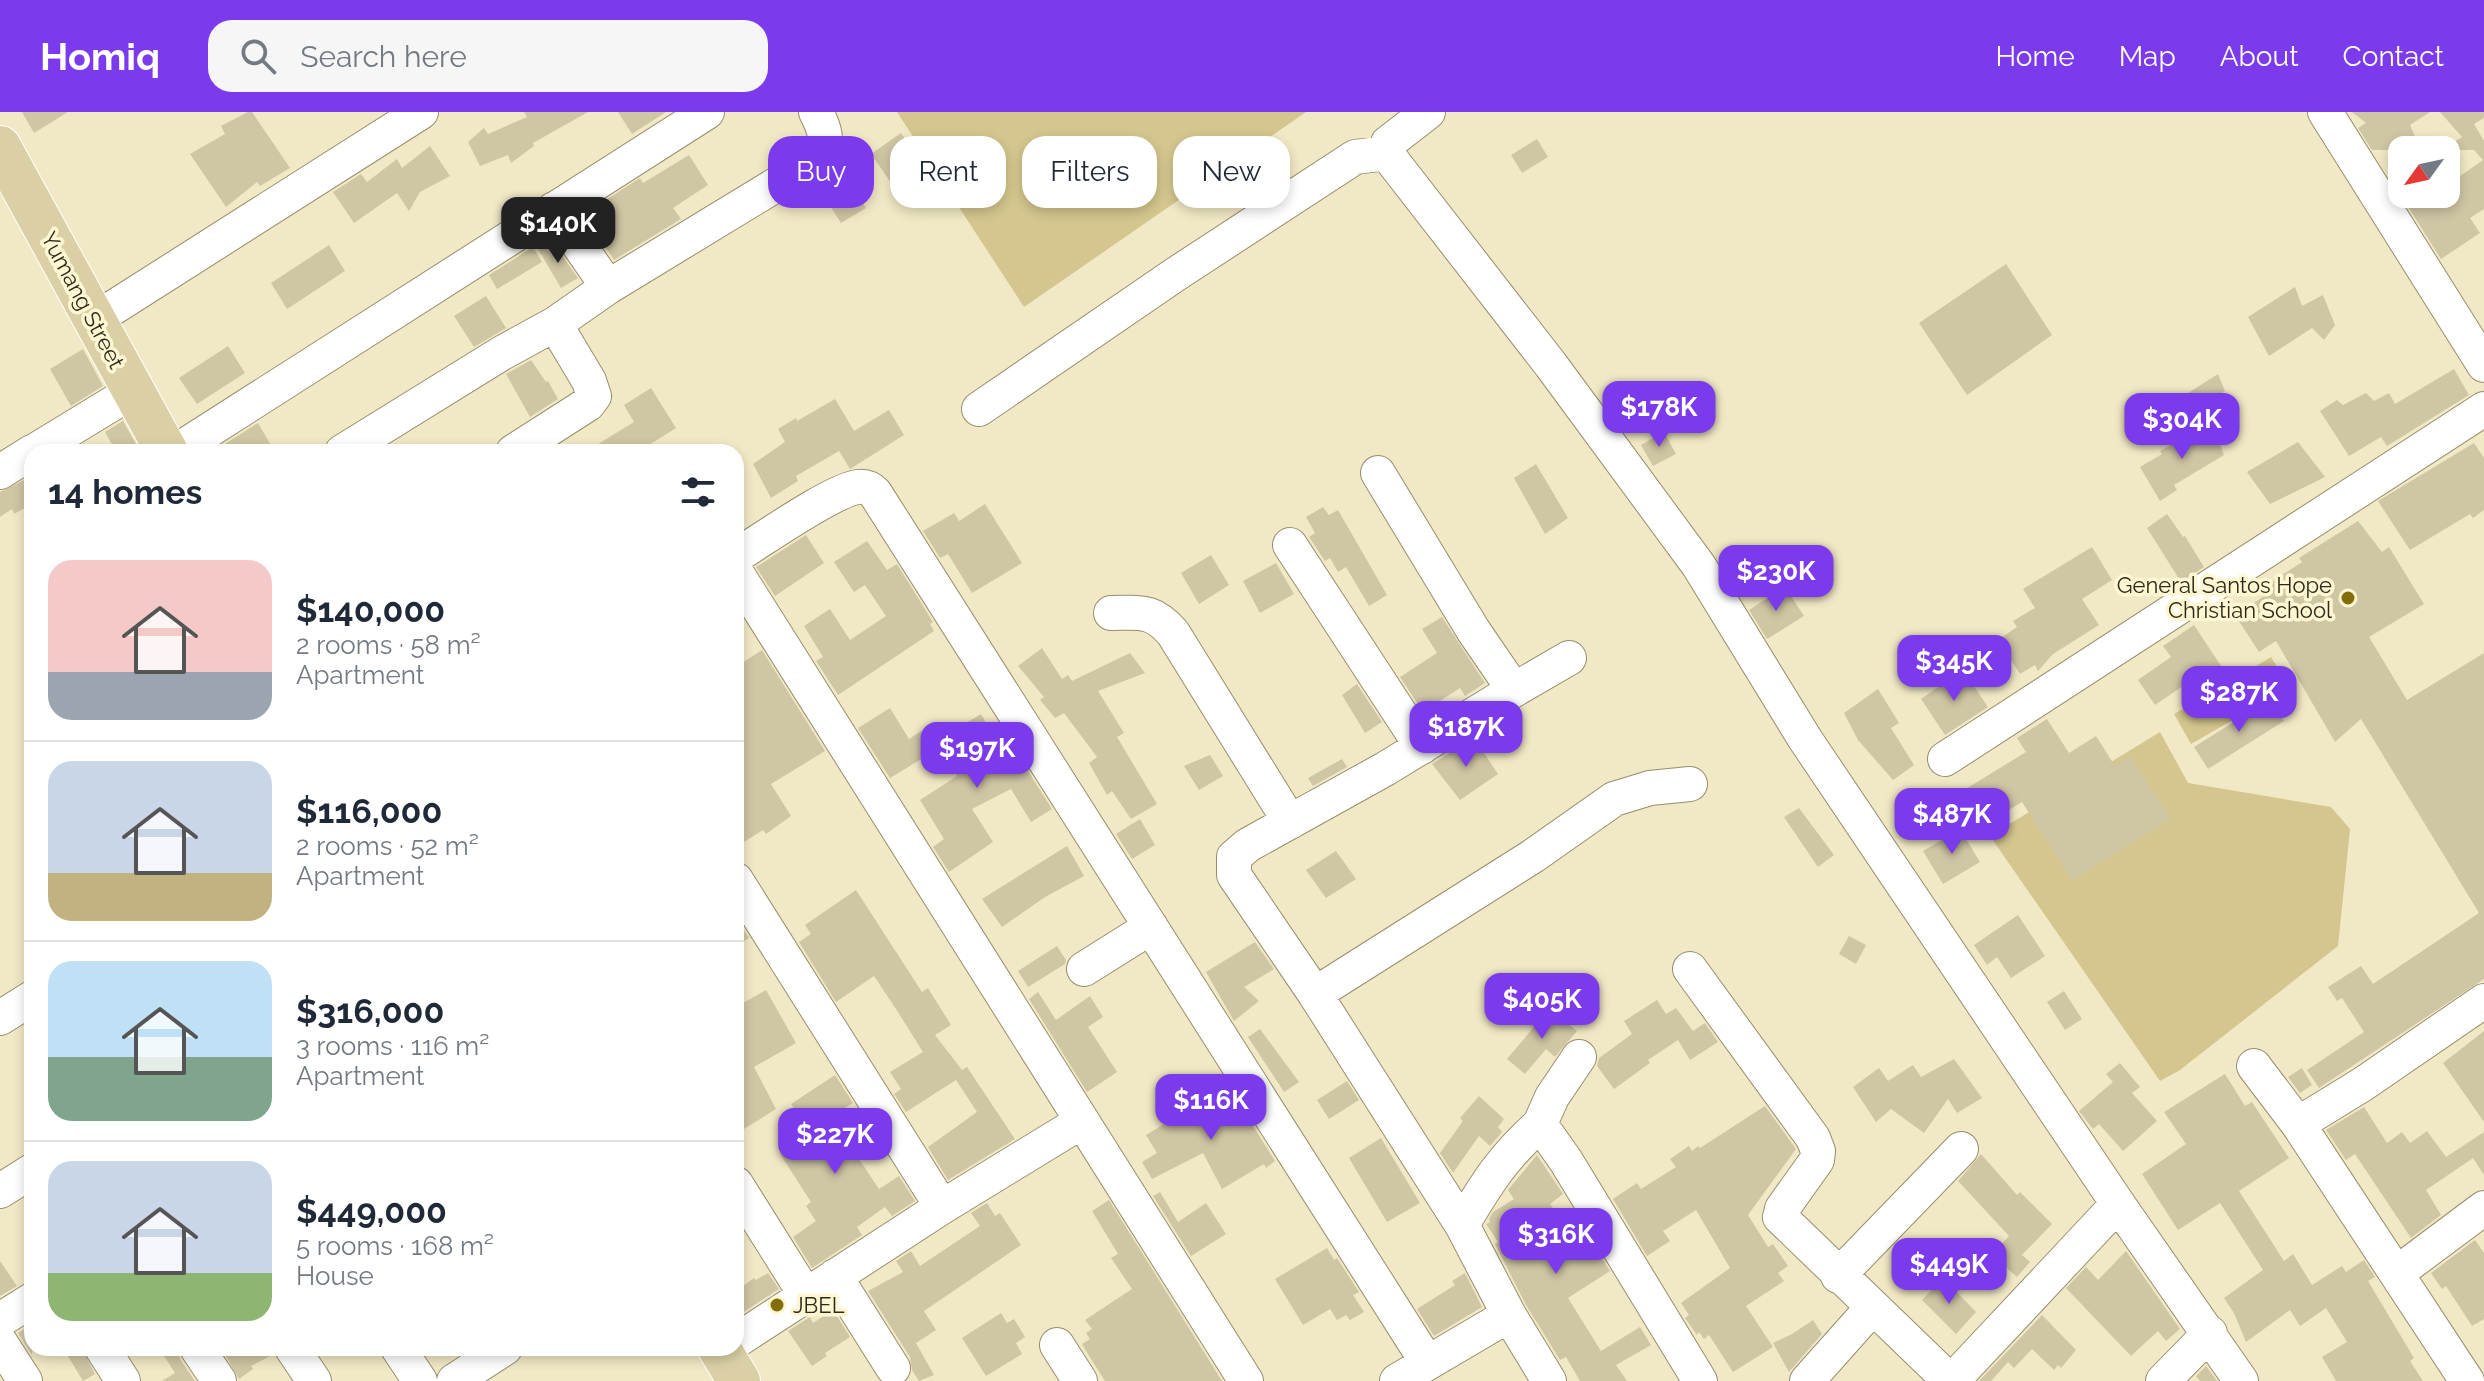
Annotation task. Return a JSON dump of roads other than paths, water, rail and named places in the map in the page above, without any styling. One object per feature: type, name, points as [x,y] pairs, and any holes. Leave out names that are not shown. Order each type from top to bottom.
[{"type":"main road","name":"Yumang Street","points":[[6,173],[94,320],[163,444]]},
{"type":"street","points":[[94,320],[421,112]]},
{"type":"street","points":[[187,444],[707,112]]},
{"type":"street","points":[[355,444],[555,324],[608,287],[815,161],[823,152],[827,139],[816,112]]},
{"type":"street","points":[[1428,112],[1388,143],[1388,153],[1406,181],[1551,365],[1699,566],[1805,739],[2241,1381]]},
{"type":"street","points":[[2325,112],[2484,365]]},
{"type":"street","points":[[979,409],[1176,274],[1355,157],[1388,153]]},
{"type":"street","points":[[554,209],[608,287]]},
{"type":"street","points":[[526,444],[588,404],[594,396],[575,355],[555,324]]},
{"type":"street","points":[[45,444],[133,391]]},
{"type":"street","points":[[1945,759],[2484,409]]},
{"type":"street","points":[[0,472],[24,457]]},
{"type":"street","points":[[1378,473],[1473,630],[1514,690]]},
{"type":"street","points":[[744,551],[836,495],[861,486],[875,493],[1427,1362]]},
{"type":"street","points":[[1290,545],[1422,747]]},
{"type":"street","points":[[744,585],[1246,1381]]},
{"type":"street","points":[[1111,613],[1147,612],[1173,633],[1290,822]]},
{"type":"street","points":[[1549,1381],[1509,1315],[1462,1225],[1315,994],[1241,888],[1232,865],[1234,857],[1248,845],[1422,747],[1569,658]]},
{"type":"street","points":[[1315,994],[1533,856],[1614,799],[1650,788],[1690,784]]},
{"type":"street","points":[[744,893],[942,1207]]},
{"type":"street","points":[[1084,969],[1151,927]]},
{"type":"street","points":[[1690,969],[1813,1138],[1818,1151],[1817,1160],[1782,1209],[1780,1217],[1838,1276],[1951,1381],[2118,1204]]},
{"type":"street","points":[[2298,1124],[2363,1084],[2484,1001]]},
{"type":"street","points":[[0,1018],[24,1003]]},
{"type":"street","points":[[1462,1225],[1492,1174],[1512,1149],[1540,1124],[1552,1097],[1579,1057]]},
{"type":"street","points":[[2254,1066],[2298,1124],[2467,1381]]},
{"type":"street","points":[[744,1342],[805,1294],[1081,1122]]},
{"type":"street","points":[[1540,1124],[1566,1161],[1700,1381]]},
{"type":"street","points":[[1838,1276],[1961,1149]]},
{"type":"street","points":[[0,1191],[24,1176]]},
{"type":"street","points":[[744,1197],[805,1294]]},
{"type":"street","points":[[2397,1273],[2484,1208]]},
{"type":"street","points":[[835,1276],[893,1368]]},
{"type":"street","points":[[0,1320],[24,1305]]},
{"type":"street","points":[[1807,1381],[1872,1308]]},
{"type":"street","points":[[1397,1381],[1509,1315]]},
{"type":"street","points":[[2163,1381],[2210,1333]]},
{"type":"street","points":[[0,1342],[25,1381]]},
{"type":"street","points":[[1057,1345],[1080,1381]]},
{"type":"street","points":[[107,1356],[123,1381]]},
{"type":"street","points":[[202,1356],[219,1381]]},
{"type":"street","points":[[297,1356],[314,1381]]},
{"type":"street","points":[[403,1356],[420,1381]]},
{"type":"street","points":[[454,1381],[489,1356]]},
{"type":"place","name":"General Santos Hope Christian School","points":[[2348,598]]},
{"type":"place","name":"JBEL","points":[[777,1305]]}]
